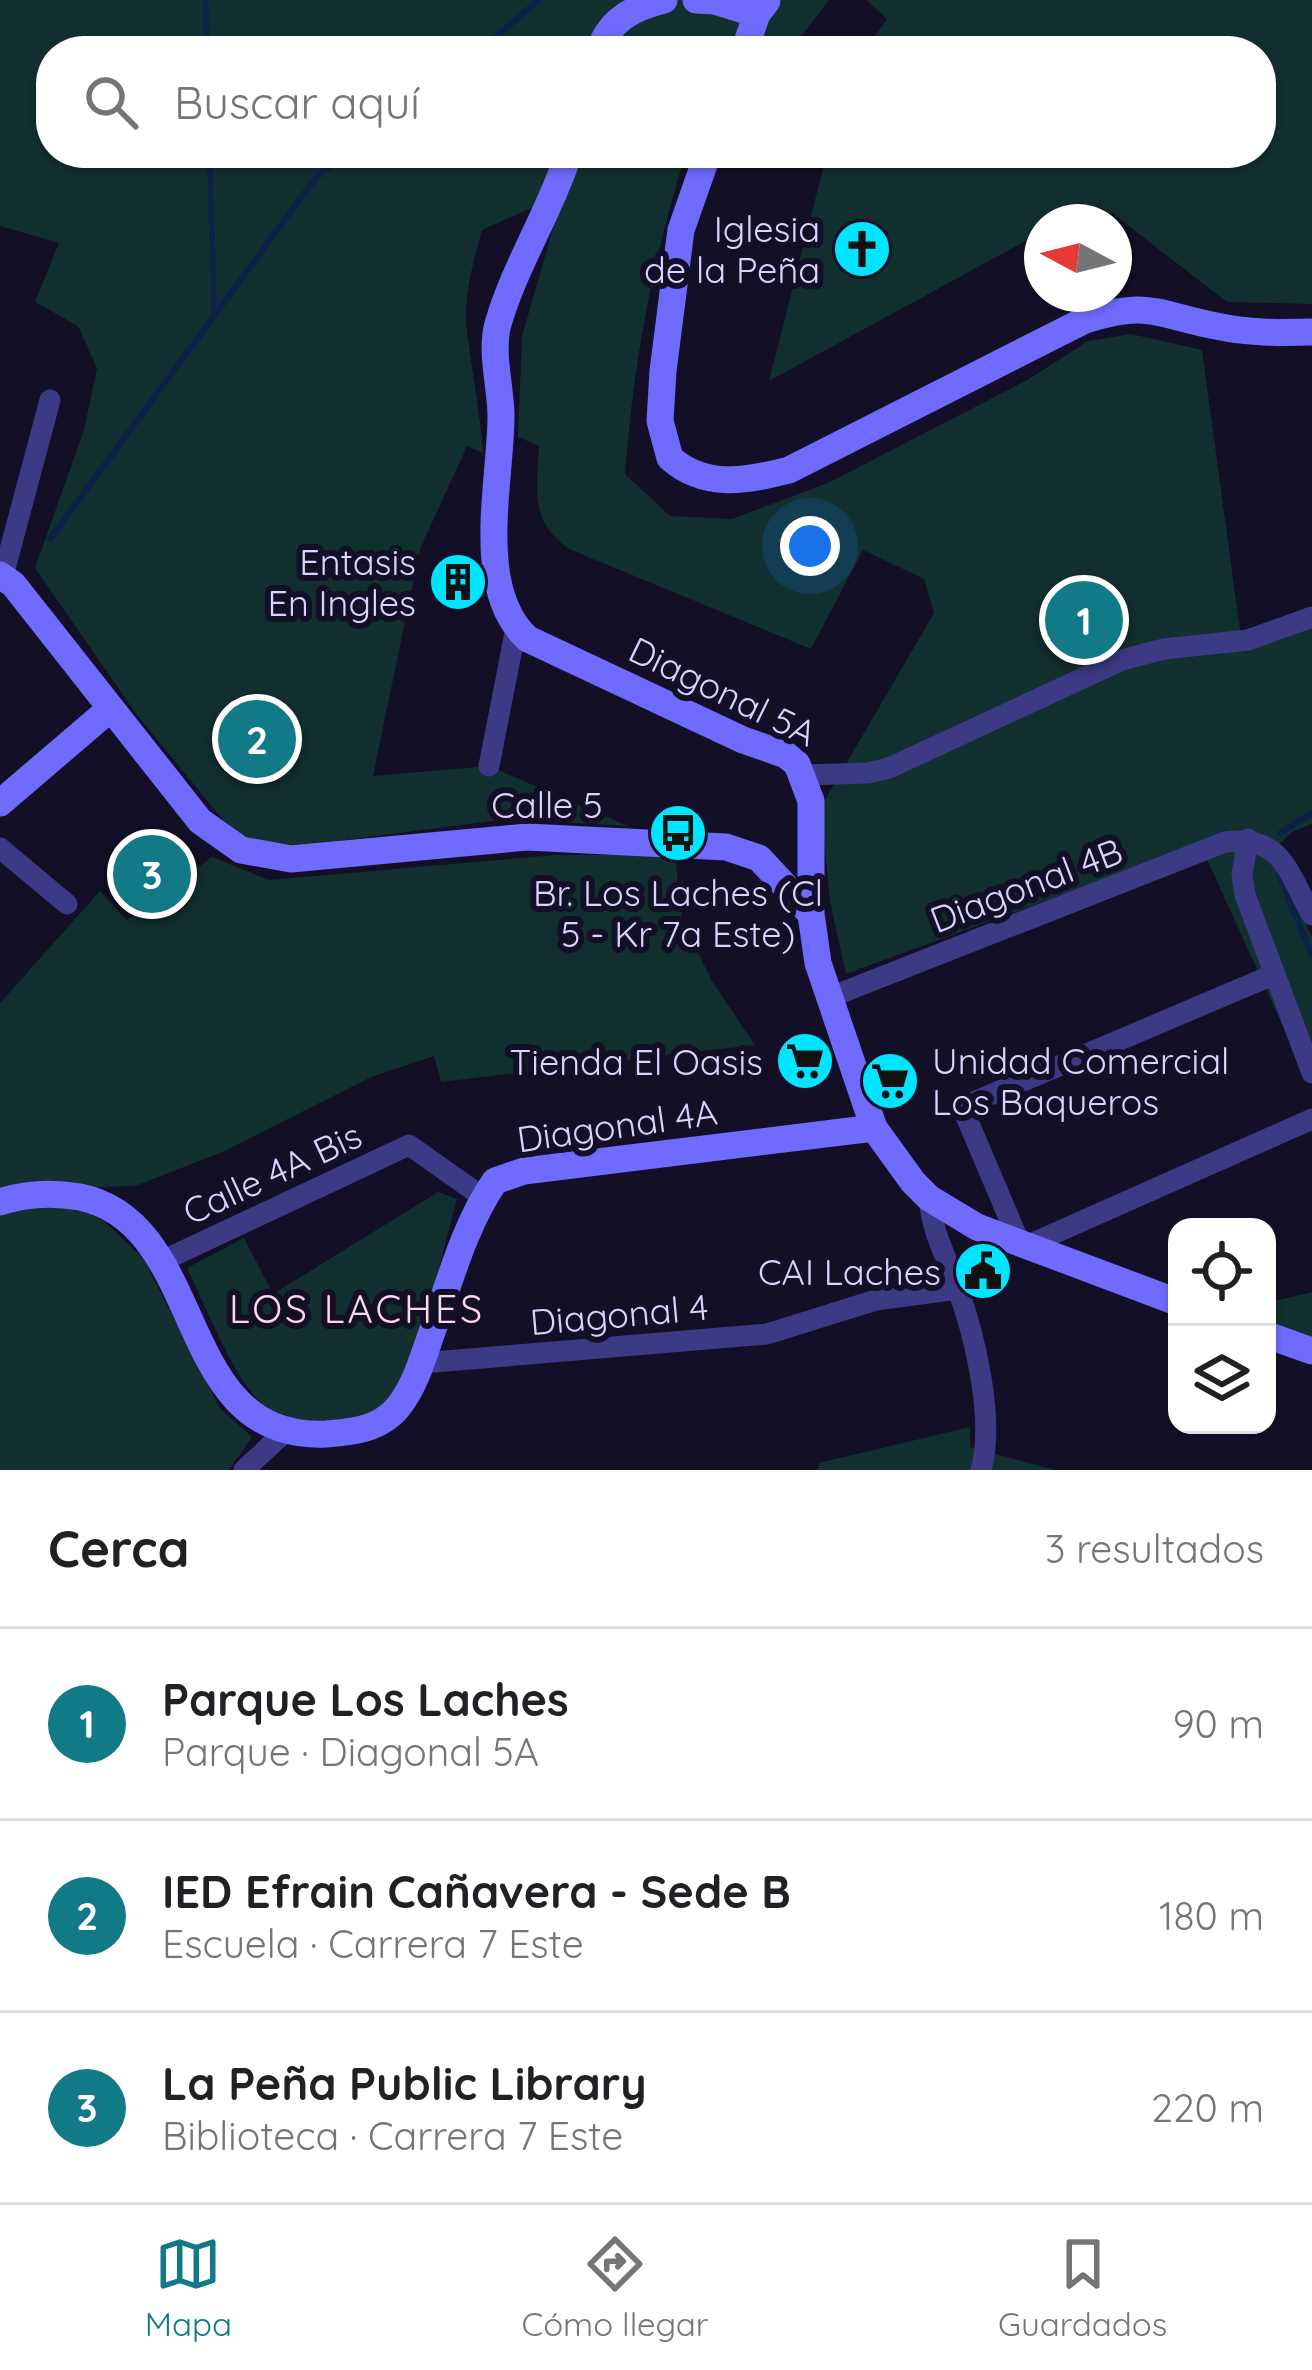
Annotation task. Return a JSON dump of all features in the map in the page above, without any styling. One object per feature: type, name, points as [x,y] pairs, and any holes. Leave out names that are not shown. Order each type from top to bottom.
[{"type":"street","points":[[604,36],[617,20],[643,5],[664,0]]},
{"type":"street","points":[[696,0],[762,7],[750,36]]},
{"type":"street","points":[[489,766],[516,628],[502,596],[494,548],[501,418],[496,331],[563,168]]},
{"type":"street","points":[[703,168],[681,230],[660,421],[670,458],[681,468],[713,480],[751,480],[789,470],[1085,320],[1135,308],[1259,333],[1312,332]]},
{"type":"street","points":[[0,802],[111,708],[2,576],[50,400]]},
{"type":"street","name":"Diagonal 5A","points":[[516,628],[529,639],[742,740],[786,755],[804,775],[889,768],[1122,660],[1164,649],[1248,640],[1312,617]]},
{"type":"street","name":"Calle 5","points":[[111,708],[200,821],[226,843],[258,856],[291,859],[527,836],[726,848],[759,858],[811,914]]},
{"type":"street","points":[[804,775],[813,818],[811,914],[818,963],[874,1128],[898,1165],[929,1198],[977,1227],[1168,1299]]},
{"type":"street","points":[[1312,915],[1274,848],[1248,838],[1242,874],[1245,895],[1312,1072]]},
{"type":"street","name":"Diagonal 4B","points":[[828,998],[1226,842],[1248,838]]},
{"type":"street","points":[[0,848],[67,904]]},
{"type":"street","points":[[1023,1245],[962,1107],[1274,974]]},
{"type":"street","points":[[1023,1245],[1312,1119]]},
{"type":"street","name":"Diagonal 4A","points":[[0,1202],[38,1193],[89,1199],[115,1209],[133,1223],[162,1261],[225,1388],[252,1414],[287,1430],[348,1432],[384,1422],[408,1394],[470,1225],[495,1181],[524,1171],[874,1128]]},
{"type":"street","name":"Calle 4A Bis","points":[[162,1261],[409,1145],[484,1198]]},
{"type":"street","points":[[929,1198],[935,1238],[958,1289],[986,1424],[981,1470]]},
{"type":"street","name":"Diagonal 4","points":[[422,1363],[767,1334],[875,1300],[958,1289]]},
{"type":"street","points":[[1276,1338],[1312,1352]]},
{"type":"street","points":[[244,1470],[287,1430]]},
{"type":"green space","points":[[0,0],[829,0],[801,36],[36,36],[36,168],[682,168],[646,312],[625,474],[670,516],[732,519],[830,482],[1029,379],[1088,341],[1131,334],[1202,350],[1243,652],[1312,627],[1312,824],[1292,832],[1271,852],[1312,937],[1312,1081],[1200,844],[846,974],[830,902],[821,807],[934,613],[924,579],[863,550],[811,649],[569,549],[556,538],[538,503],[539,446],[518,437],[522,336],[563,194],[482,230],[466,319],[483,453],[467,446],[420,549],[373,776],[489,766],[628,826],[508,819],[290,847],[241,842],[137,715],[35,568],[84,430],[97,368],[78,326],[35,302],[59,243],[0,226]]},
{"type":"green space","points":[[866,0],[1312,0],[1312,304],[1227,302],[1132,228],[1132,204],[1024,204],[1024,242],[769,381],[823,168],[1276,168],[1276,36],[875,36],[887,19]]},
{"type":"green space","points":[[555,855],[675,855],[682,920],[712,981],[755,1045],[441,1082],[434,1056],[371,1077],[220,1153],[135,1186],[34,1181],[0,1189],[0,1003],[100,891],[127,920],[212,857],[269,880]]},
{"type":"green space","points":[[438,1192],[457,1199],[411,1359],[390,1398],[372,1413],[341,1422],[296,1419],[263,1404],[231,1361],[187,1268],[244,1238],[273,1294]]},
{"type":"green space","points":[[48,1205],[76,1207],[104,1221],[143,1258],[220,1408],[252,1437],[229,1470],[0,1470],[0,1215]]},
{"type":"green space","points":[[1312,1292],[1312,1341],[1276,1327],[1276,1301]]},
{"type":"green space","points":[[970,1427],[970,1447],[1055,1470],[818,1470],[819,1463]]},
{"type":"waterway","points":[[205,0],[206,36]]},
{"type":"waterway","points":[[497,36],[539,0]]},
{"type":"waterway","points":[[210,168],[214,317]]},
{"type":"waterway","points":[[50,539],[327,168]]},
{"type":"waterway","points":[[1280,833],[1312,813]]},
{"type":"waterway","points":[[1279,875],[1312,955]]},
{"type":"place","name":"Iglesia de la Peña","points":[[862,249]]},
{"type":"place","name":"Entasis En Ingles","points":[[458,582]]},
{"type":"place","name":"Parque Los Laches","points":[[1084,620]]},
{"type":"place","name":"IED Efrain Cañavera - Sede B","points":[[257,739]]},
{"type":"place","name":"Br. Los Laches (Cl 5 - Kr 7a Este)","points":[[678,833]]},
{"type":"place","name":"La Peña Public Library","points":[[152,874]]},
{"type":"place","name":"Tienda El Oasis","points":[[805,1061]]},
{"type":"place","name":"Unidad Comercial Los Baqueros","points":[[890,1081]]},
{"type":"place","name":"CAI Laches","points":[[983,1271]]},
{"type":"district","name":"LOS LACHES","points":[[357,1308]]}]
